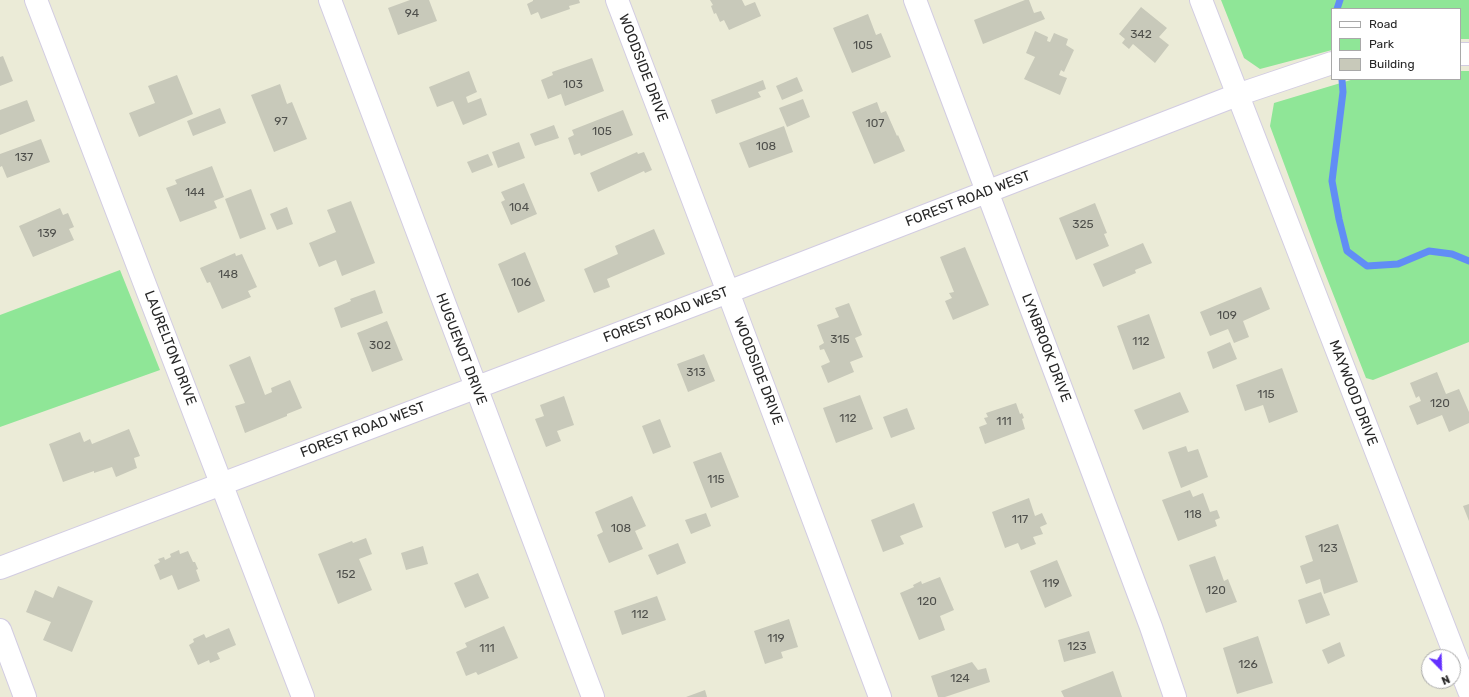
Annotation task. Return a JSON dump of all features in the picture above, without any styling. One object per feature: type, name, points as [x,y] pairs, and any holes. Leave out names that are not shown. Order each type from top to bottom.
[{"type":"street","name":"LAURELTON DRIVE","points":[[36,0],[304,697]]},
{"type":"street","name":"HUGUENOT DRIVE","points":[[330,0],[593,697]]},
{"type":"street","name":"WOODSIDE DRIVE","points":[[617,0],[880,697]]},
{"type":"street","name":"LYNBROOK DRIVE","points":[[915,0],[1151,627],[1175,697]]},
{"type":"street","name":"MAYWOOD DRIVE","points":[[1201,0],[1469,692]]},
{"type":"street","name":"FOREST ROAD WEST","points":[[0,568],[728,292],[1237,95],[1331,63]]},
{"type":"street","points":[[0,630],[25,697]]},
{"type":"green space","points":[[1221,0],[1469,0],[1469,39],[1461,39],[1461,8],[1331,8],[1331,50],[1260,69],[1244,58]]},
{"type":"green space","points":[[1461,71],[1469,71],[1469,342],[1373,380],[1366,378],[1319,258],[1270,126],[1274,103],[1351,80],[1461,80]]},
{"type":"green space","points":[[120,270],[160,370],[0,427],[0,315]]},
{"type":"building","points":[[410,0],[429,0],[437,21],[398,35],[388,8]]},
{"type":"building","points":[[533,0],[579,0],[580,3],[569,6],[570,9],[541,19],[538,12],[531,15],[527,4]]},
{"type":"building","points":[[710,0],[742,0],[745,6],[755,2],[761,16],[729,30],[724,20],[720,22],[716,13],[714,14],[711,6],[713,5]]},
{"type":"building","points":[[1025,0],[1029,0],[1034,13],[1041,11],[1045,19],[983,44],[974,20]]},
{"type":"building","points":[[1141,7],[1167,28],[1159,37],[1169,45],[1155,63],[1133,44],[1129,49],[1122,43],[1125,39],[1119,34]]},
{"type":"building","points":[[868,14],[876,35],[881,33],[891,57],[852,73],[833,28]]},
{"type":"building","points":[[1035,31],[1048,37],[1047,41],[1050,42],[1054,33],[1068,39],[1066,45],[1074,50],[1064,72],[1061,70],[1059,75],[1067,78],[1060,95],[1024,79],[1035,57],[1026,53]]},
{"type":"building","points":[[3,56],[13,81],[0,86],[0,57]]},
{"type":"building","points":[[592,58],[604,91],[565,106],[561,94],[548,99],[541,80],[553,75],[552,72]]},
{"type":"building","points":[[469,71],[477,92],[466,97],[468,103],[481,98],[487,115],[463,125],[453,101],[437,107],[429,87]]},
{"type":"building","points":[[177,75],[193,114],[139,137],[129,113],[155,103],[148,86]]},
{"type":"building","points":[[797,77],[803,91],[782,100],[776,86]]},
{"type":"building","points":[[763,80],[766,89],[758,92],[761,97],[716,114],[711,100]]},
{"type":"building","points":[[280,84],[287,104],[292,102],[307,139],[274,152],[251,95]]},
{"type":"building","points":[[803,99],[810,117],[787,127],[779,108]]},
{"type":"building","points":[[27,100],[35,121],[0,135],[0,110]]},
{"type":"building","points":[[877,102],[881,113],[886,111],[905,151],[874,164],[852,112]]},
{"type":"building","points":[[220,108],[226,123],[193,136],[187,121]]},
{"type":"building","points":[[623,110],[633,135],[581,156],[580,153],[574,155],[568,138],[574,135],[572,130]]},
{"type":"building","points":[[554,125],[559,138],[535,146],[530,134]]},
{"type":"building","points":[[784,126],[793,152],[749,168],[739,143]]},
{"type":"building","points":[[41,139],[50,162],[7,178],[2,166],[0,167],[0,154]]},
{"type":"building","points":[[519,142],[525,158],[498,168],[492,152]]},
{"type":"building","points":[[637,152],[638,154],[644,152],[652,170],[645,173],[644,171],[598,192],[590,173]]},
{"type":"building","points":[[488,154],[493,165],[472,173],[467,162]]},
{"type":"building","points":[[212,166],[224,197],[214,201],[217,208],[180,222],[166,188],[177,184],[175,180]]},
{"type":"building","points":[[524,183],[537,214],[511,225],[501,202],[505,200],[501,192]]},
{"type":"building","points":[[251,189],[266,229],[240,239],[225,199]]},
{"type":"building","points":[[351,201],[375,263],[342,276],[336,260],[319,267],[309,243],[336,232],[327,210]]},
{"type":"building","points":[[1095,203],[1107,233],[1104,234],[1109,246],[1076,260],[1059,218]]},
{"type":"building","points":[[287,207],[293,224],[277,230],[270,214]]},
{"type":"building","points":[[60,208],[63,215],[68,213],[74,227],[69,229],[74,240],[33,257],[19,226]]},
{"type":"building","points":[[654,229],[665,254],[607,279],[610,287],[594,293],[584,269],[618,254],[615,246]]},
{"type":"building","points":[[1143,243],[1152,263],[1135,270],[1136,273],[1103,287],[1093,264]]},
{"type":"building","points":[[965,247],[989,305],[953,320],[945,301],[952,298],[949,293],[954,292],[940,257]]},
{"type":"building","points":[[525,252],[545,301],[518,313],[498,264]]},
{"type":"building","points":[[235,253],[236,256],[242,254],[257,287],[248,291],[251,297],[222,309],[210,282],[207,283],[200,268]]},
{"type":"building","points":[[1261,287],[1270,309],[1243,321],[1249,337],[1234,343],[1228,329],[1210,336],[1200,312]]},
{"type":"building","points":[[375,290],[383,313],[341,328],[334,308],[351,301],[350,299]]},
{"type":"building","points":[[849,303],[862,335],[855,338],[863,357],[850,362],[854,372],[828,383],[821,366],[830,362],[824,349],[820,350],[819,346],[824,343],[817,325],[839,317],[835,308]]},
{"type":"building","points":[[1149,314],[1165,358],[1133,370],[1117,326]]},
{"type":"building","points":[[387,321],[403,360],[372,372],[357,333]]},
{"type":"building","points":[[1230,342],[1237,359],[1213,369],[1207,352]]},
{"type":"building","points":[[704,354],[715,381],[688,392],[677,364]]},
{"type":"building","points":[[250,356],[265,395],[272,392],[271,388],[290,380],[302,408],[287,414],[287,416],[245,433],[235,406],[245,403],[229,365]]},
{"type":"building","points":[[1282,368],[1298,412],[1269,423],[1263,405],[1245,411],[1236,385]]},
{"type":"building","points":[[1437,372],[1446,394],[1459,389],[1469,412],[1469,423],[1449,432],[1442,415],[1417,425],[1409,406],[1421,401],[1419,396],[1416,398],[1410,383]]},
{"type":"building","points":[[1180,392],[1189,412],[1143,430],[1134,410]]},
{"type":"building","points":[[860,395],[873,429],[836,443],[823,408]]},
{"type":"building","points":[[564,396],[574,425],[557,431],[561,441],[546,447],[535,419],[544,416],[540,405]]},
{"type":"building","points":[[1016,403],[1020,414],[1022,413],[1024,418],[1022,419],[1025,429],[985,444],[979,427],[987,424],[984,418],[988,417],[986,413]]},
{"type":"building","points":[[907,408],[915,429],[891,438],[883,417]]},
{"type":"building","points":[[660,419],[671,447],[653,454],[642,426]]},
{"type":"building","points":[[129,429],[140,456],[134,458],[137,468],[116,477],[112,467],[94,473],[94,471],[63,482],[49,444],[80,432],[84,442],[90,439],[92,444]]},
{"type":"building","points":[[1186,446],[1188,452],[1198,449],[1208,477],[1181,488],[1168,452]]},
{"type":"building","points":[[721,452],[739,497],[711,508],[693,462]]},
{"type":"building","points":[[1190,490],[1193,497],[1203,493],[1210,512],[1217,510],[1220,518],[1215,520],[1217,526],[1178,541],[1162,500]]},
{"type":"building","points":[[632,496],[646,526],[635,531],[643,549],[609,563],[597,535],[603,532],[595,512]]},
{"type":"building","points":[[1029,498],[1035,516],[1042,513],[1047,524],[1040,527],[1043,534],[1033,537],[1036,544],[1021,550],[1018,543],[1005,548],[992,512]]},
{"type":"building","points":[[914,503],[923,527],[900,536],[904,544],[883,552],[871,520]]},
{"type":"building","points":[[1469,504],[1469,521],[1463,506]]},
{"type":"building","points":[[706,513],[711,526],[691,534],[685,520]]},
{"type":"building","points":[[1338,524],[1358,582],[1324,594],[1320,579],[1306,584],[1300,566],[1313,561],[1305,536]]},
{"type":"building","points":[[366,538],[372,554],[359,559],[372,590],[338,604],[318,554],[352,541],[353,543]]},
{"type":"building","points":[[678,543],[686,563],[657,575],[648,555]]},
{"type":"building","points":[[423,546],[428,564],[406,570],[401,553]]},
{"type":"building","points":[[179,550],[180,554],[188,551],[198,569],[196,570],[200,581],[178,590],[172,575],[160,580],[154,565],[160,562],[158,559],[164,557],[165,560],[171,557],[170,554]]},
{"type":"building","points":[[1215,556],[1224,581],[1228,579],[1237,602],[1206,613],[1189,565]]},
{"type":"building","points":[[1057,560],[1072,596],[1045,608],[1030,571]]},
{"type":"building","points":[[478,573],[489,598],[465,608],[454,583]]},
{"type":"building","points":[[940,577],[954,610],[940,616],[945,630],[919,640],[900,593],[914,587],[913,585],[921,581],[922,584]]},
{"type":"building","points":[[58,586],[93,601],[72,652],[43,640],[51,622],[26,612],[35,590],[53,598]]},
{"type":"building","points":[[1321,592],[1330,615],[1306,624],[1298,600]]},
{"type":"building","points":[[657,596],[666,620],[622,635],[614,611]]},
{"type":"building","points":[[789,619],[798,647],[781,652],[783,658],[765,664],[754,631]]},
{"type":"building","points":[[504,626],[518,658],[478,675],[476,672],[466,676],[456,652],[467,647],[465,643]]},
{"type":"building","points":[[229,628],[236,645],[217,653],[220,659],[210,663],[209,660],[198,665],[189,645],[194,642],[193,639],[204,634],[206,638]]},
{"type":"building","points":[[1089,631],[1096,653],[1064,662],[1058,640]]},
{"type":"building","points":[[1258,636],[1273,683],[1237,694],[1223,648]]},
{"type":"building","points":[[1340,642],[1345,656],[1328,664],[1322,650]]},
{"type":"building","points":[[972,662],[978,670],[986,668],[990,682],[945,697],[938,697],[931,676]]},
{"type":"building","points":[[1113,671],[1122,697],[1064,697],[1061,691]]},
{"type":"building","points":[[705,690],[707,697],[686,697]]},
{"type":"waterway","points":[[1337,8],[1340,0]]},
{"type":"waterway","points":[[1342,80],[1343,92],[1332,181],[1347,251],[1367,266],[1398,264],[1429,251],[1452,254],[1469,261]]}]
